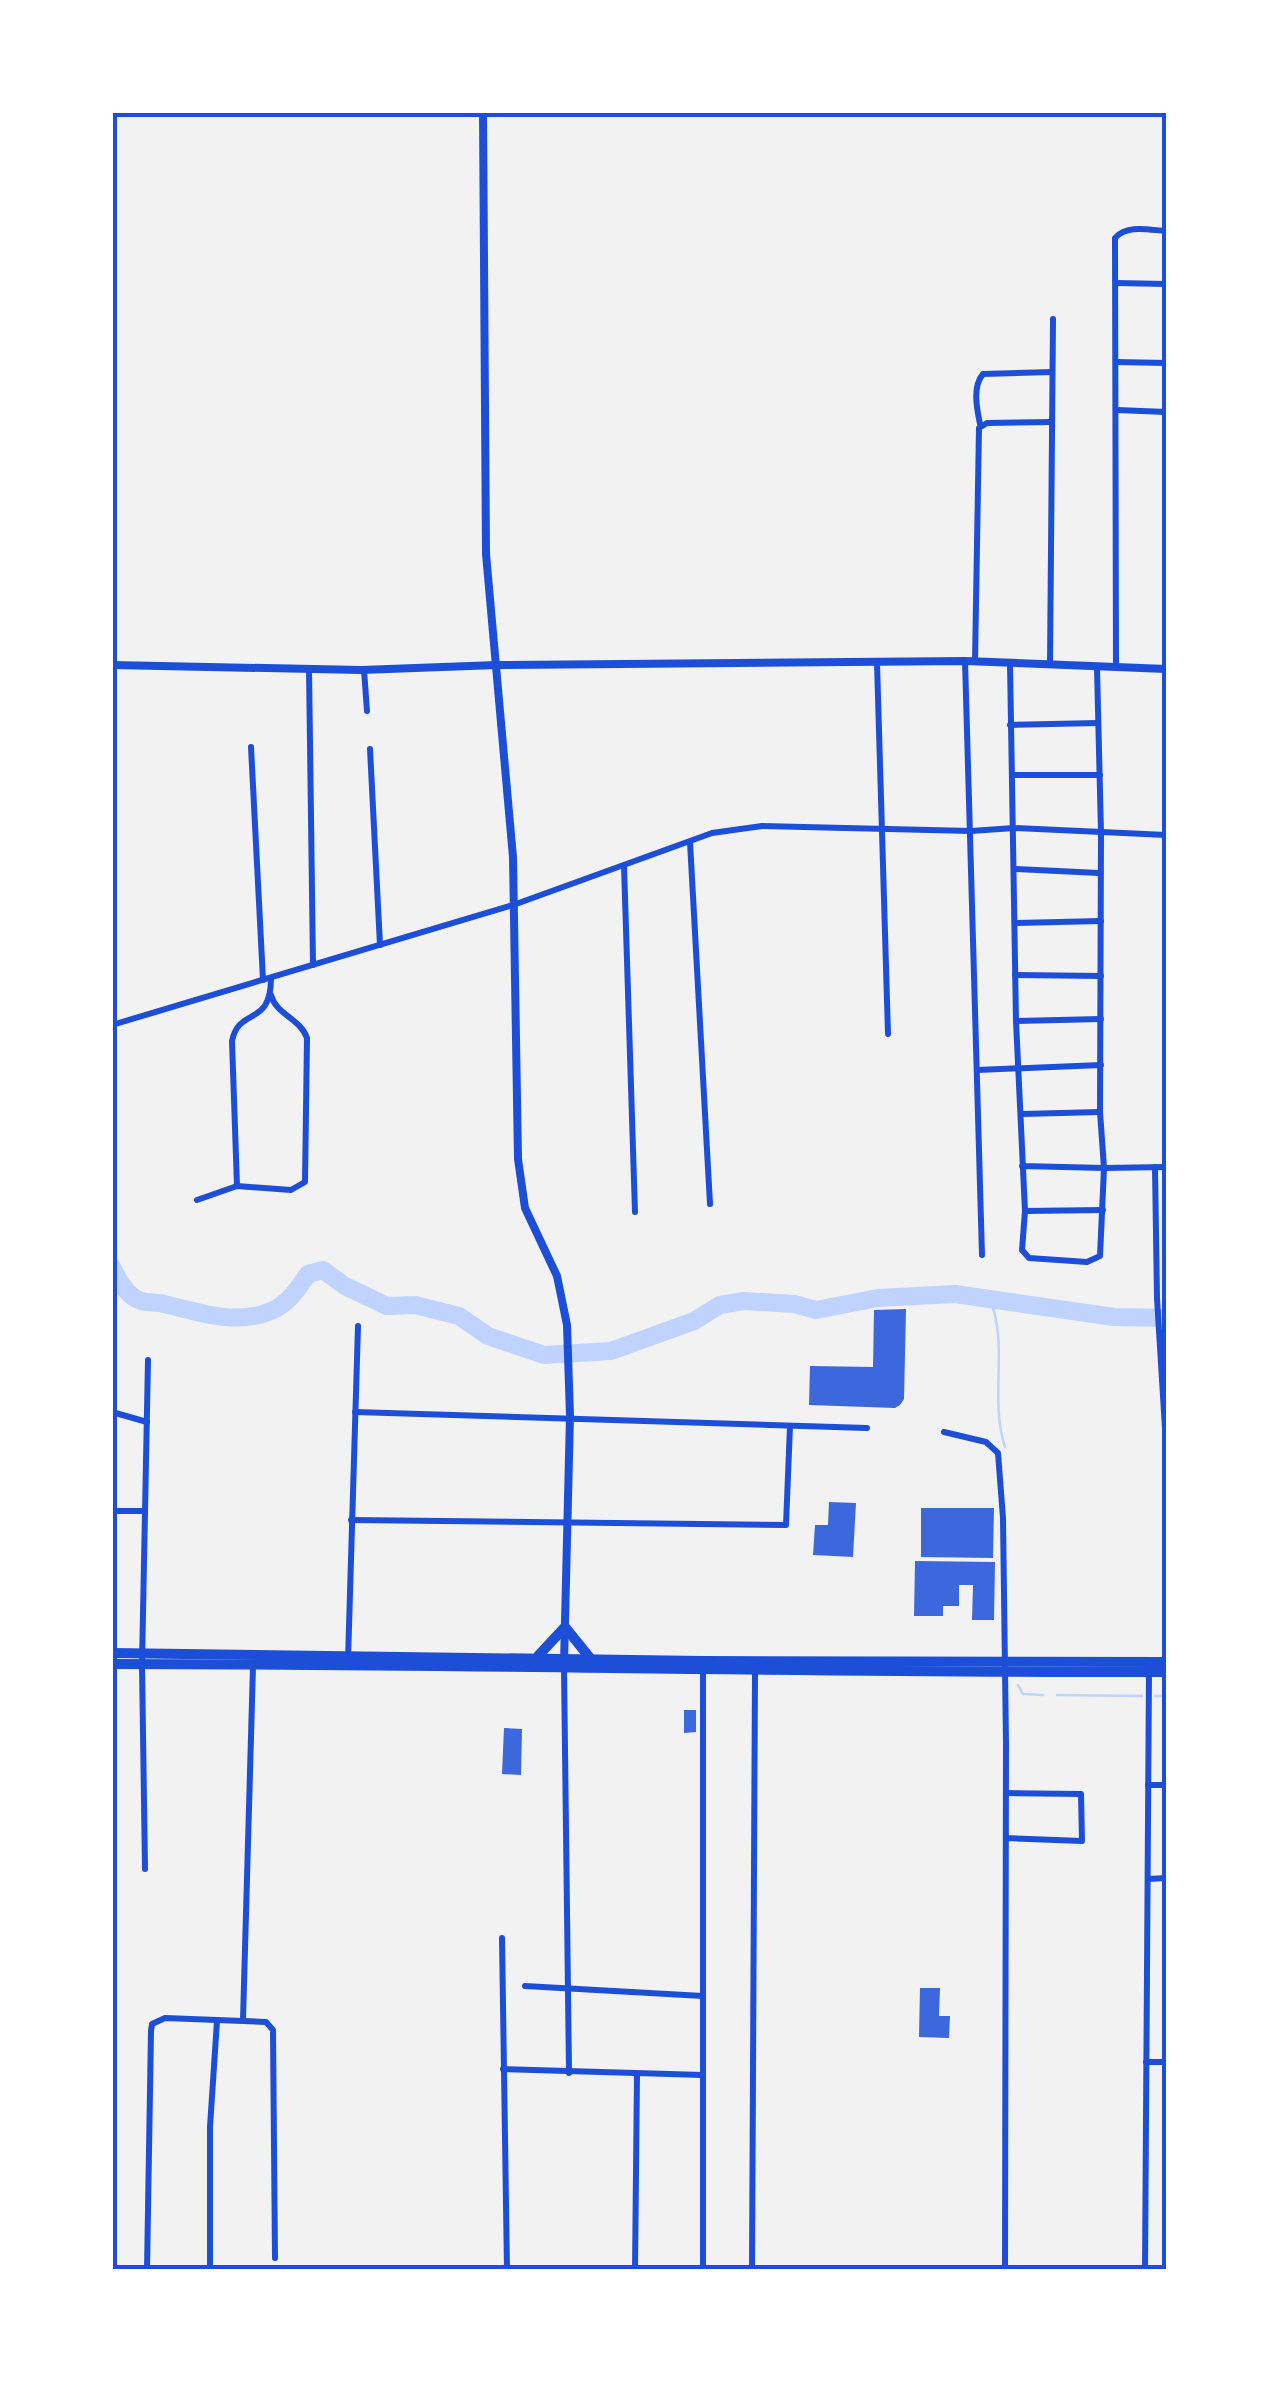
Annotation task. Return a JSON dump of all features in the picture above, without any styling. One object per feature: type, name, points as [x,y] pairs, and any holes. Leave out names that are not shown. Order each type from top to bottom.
[{"type":"highway","points":[[537,1657],[565,1627],[590,1658]]},
{"type":"highway","points":[[112,1653],[142,1659],[252,1666],[537,1657],[564,1662],[590,1658],[755,1671],[1166,1662]]},
{"type":"highway","points":[[112,1664],[142,1659],[348,1660],[703,1666],[1005,1665],[1166,1672]]},
{"type":"street","points":[[483,112],[486,554],[516,904],[516,1130],[520,1186],[530,1219],[557,1276],[564,1300],[568,1345],[564,1662],[569,2073]]},
{"type":"street","points":[[1116,668],[1115,238],[1119,232],[1128,230],[1166,231]]},
{"type":"street","points":[[1116,283],[1166,284]]},
{"type":"street","points":[[1050,664],[1053,319]]},
{"type":"street","points":[[1116,362],[1166,363]]},
{"type":"street","points":[[982,1254],[970,662],[980,426],[976,408],[978,378],[983,374],[1052,372]]},
{"type":"street","points":[[1117,410],[1166,412]]},
{"type":"street","points":[[980,426],[1052,422]]},
{"type":"street","points":[[877,662],[888,1034]]},
{"type":"street","points":[[112,666],[364,670],[970,662],[1166,669]]},
{"type":"street","points":[[1010,664],[1016,1021],[1025,1211],[1022,1250],[1026,1256],[1087,1262],[1100,1256],[1103,1248],[1104,1210],[1097,668]]},
{"type":"street","points":[[309,669],[313,965]]},
{"type":"street","points":[[364,670],[368,712]]},
{"type":"street","points":[[1010,725],[1098,724]]},
{"type":"street","points":[[197,1200],[237,1186],[292,1190],[305,1182],[308,1170],[307,1038],[299,1023],[273,1005],[267,979],[251,747]]},
{"type":"street","points":[[370,749],[380,945]]},
{"type":"street","points":[[1012,775],[1100,775]]},
{"type":"street","points":[[112,1025],[516,904],[712,834],[762,826],[971,831],[1014,828],[1166,835]]},
{"type":"street","points":[[690,842],[710,1204]]},
{"type":"street","points":[[624,866],[635,1212]]},
{"type":"street","points":[[1014,869],[1098,873]]},
{"type":"street","points":[[1015,923],[1101,922]]},
{"type":"street","points":[[1015,975],[1101,976]]},
{"type":"street","points":[[237,1186],[232,1042],[234,1031],[260,1014],[271,995]]},
{"type":"street","points":[[1016,1021],[1101,1019]]},
{"type":"street","points":[[978,1070],[1101,1065]]},
{"type":"street","points":[[1022,1114],[1100,1112]]},
{"type":"street","points":[[1022,1166],[1166,1167]]},
{"type":"street","points":[[1155,1167],[1157,1298],[1166,1445]]},
{"type":"street","points":[[1025,1211],[1104,1210]]},
{"type":"street","points":[[348,1660],[358,1326]]},
{"type":"street","points":[[145,1869],[142,1659],[148,1360]]},
{"type":"street","points":[[112,1412],[147,1422]]},
{"type":"street","points":[[356,1412],[868,1428]]},
{"type":"street","points":[[351,1520],[786,1525],[790,1426]]},
{"type":"street","points":[[944,1432],[986,1442],[998,1454],[1005,1665],[1005,2270]]},
{"type":"street","points":[[112,1511],[145,1512]]},
{"type":"street","points":[[243,2020],[252,1666]]},
{"type":"street","points":[[703,1666],[703,2270]]},
{"type":"street","points":[[752,2270],[755,1671]]},
{"type":"street","points":[[1144,2270],[1149,1672]]},
{"type":"street","points":[[1148,1785],[1166,1785]]},
{"type":"street","points":[[1006,1793],[1081,1794],[1082,1840],[1006,1838]]},
{"type":"street","points":[[1148,1878],[1166,1878]]},
{"type":"street","points":[[502,1938],[507,2270]]},
{"type":"street","points":[[525,1986],[703,1996]]},
{"type":"street","points":[[147,2270],[152,2024],[165,2018],[266,2022],[273,2030],[276,2258]]},
{"type":"street","points":[[210,2270],[210,2127],[216,2021]]},
{"type":"street","points":[[1146,2062],[1166,2062]]},
{"type":"street","points":[[503,2069],[703,2075]]},
{"type":"street","points":[[635,2270],[637,2074]]},
{"type":"building","points":[[906,1309],[904,1399],[900,1405],[809,1405],[810,1366],[873,1367],[874,1310]]},
{"type":"building","points":[[829,1502],[856,1503],[853,1557],[813,1555],[815,1525],[828,1525]]},
{"type":"building","points":[[921,1508],[994,1508],[993,1558],[921,1557]]},
{"type":"building","points":[[915,1561],[995,1562],[994,1620],[972,1620],[973,1585],[959,1585],[959,1606],[943,1606],[943,1616],[914,1616]]},
{"type":"building","points":[[684,1710],[696,1710],[696,1732],[684,1733]]},
{"type":"building","points":[[504,1728],[522,1729],[521,1775],[502,1774]]},
{"type":"building","points":[[920,1988],[940,1988],[939,2016],[950,2016],[949,2038],[919,2037]]},
{"type":"waterway","points":[[112,1267],[136,1299],[231,1317],[258,1315],[277,1308],[308,1274],[323,1270],[345,1286],[387,1306],[415,1305],[459,1316],[488,1336],[544,1355],[611,1351],[694,1321],[720,1305],[744,1301],[794,1304],[816,1310],[878,1298],[955,1294],[1114,1317],[1166,1318]]},
{"type":"waterway","points":[[990,1299],[998,1336],[999,1410],[1005,1447]]},
{"type":"waterway","points":[[1018,1685],[1023,1694],[1043,1695]]},
{"type":"waterway","points":[[1057,1695],[1142,1696]]},
{"type":"waterway","points":[[1155,1696],[1166,1696]]}]
